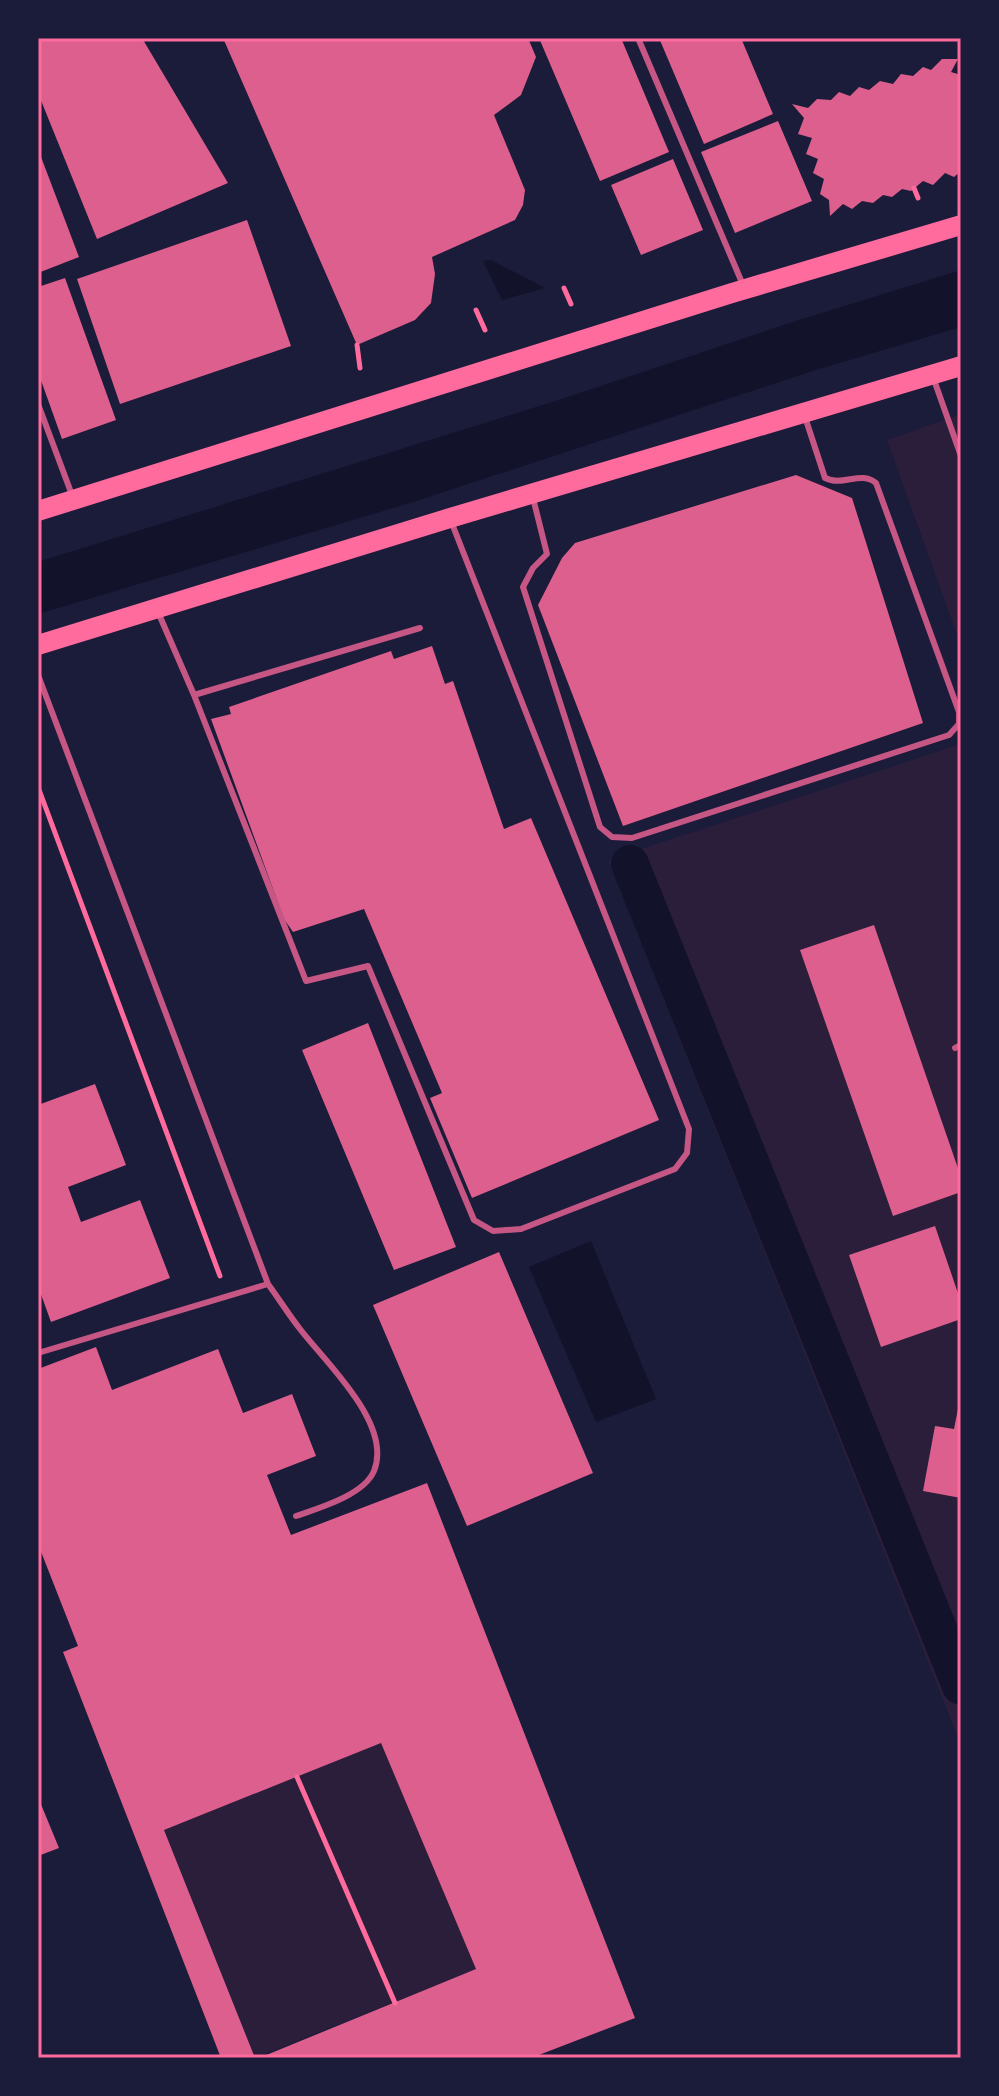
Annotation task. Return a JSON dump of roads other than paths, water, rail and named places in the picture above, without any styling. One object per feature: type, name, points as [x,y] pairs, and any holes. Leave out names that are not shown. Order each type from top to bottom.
[{"type":"main road","points":[[38,511],[961,225]]},
{"type":"main road","points":[[38,645],[961,366]]},
{"type":"lane","points":[[638,38],[745,290]]},
{"type":"lane","points":[[932,375],[961,456]]},
{"type":"lane","points":[[38,404],[74,500]]},
{"type":"lane","points":[[532,494],[547,554],[533,568],[523,587],[600,827],[612,837],[632,838],[949,735],[959,724],[959,712],[876,483],[864,477],[838,482],[825,478],[803,413]]},
{"type":"lane","points":[[38,434],[48,431]]},
{"type":"lane","points":[[157,608],[306,981],[368,966],[474,1220],[493,1231],[521,1229],[675,1169],[687,1153],[689,1129],[450,518]]},
{"type":"lane","points":[[194,695],[420,628]]},
{"type":"lane","points":[[38,675],[268,1284],[366,1413],[378,1447],[374,1473],[349,1497],[296,1516]]},
{"type":"lane","points":[[38,1353],[268,1284]]},
{"type":"waterway","points":[[630,864],[961,1686]]}]
